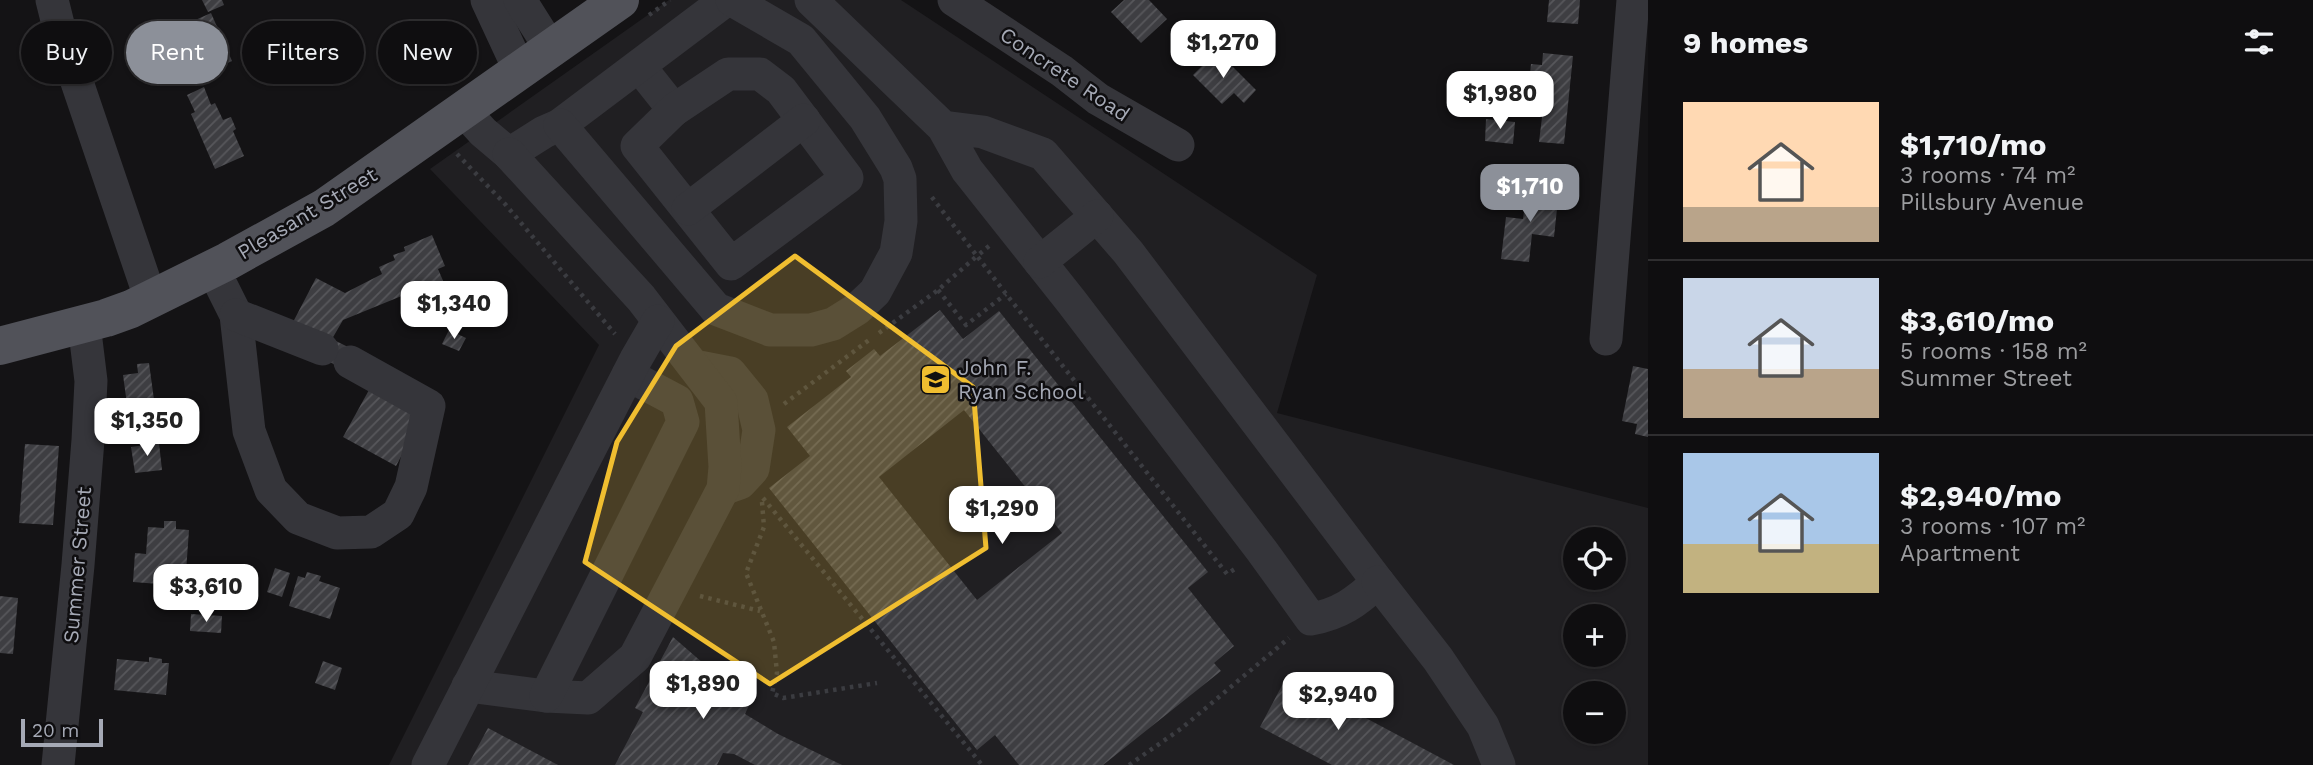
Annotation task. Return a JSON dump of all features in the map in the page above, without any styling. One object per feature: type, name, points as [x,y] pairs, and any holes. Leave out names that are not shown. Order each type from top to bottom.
[{"type":"main road","name":"Pleasant Street","points":[[0,346],[131,309],[213,269],[324,208],[620,0]]},
{"type":"street","points":[[52,0],[60,32],[150,300]]},
{"type":"street","points":[[487,0],[520,71]]},
{"type":"street","points":[[520,0],[551,49]]},
{"type":"street","points":[[509,153],[561,125],[729,0],[801,40],[865,118],[900,179],[901,221],[896,253],[875,292],[857,309],[833,324],[811,330],[770,330],[716,309],[561,125]]},
{"type":"street","points":[[811,0],[943,127],[967,170],[1262,551],[1311,619],[1332,615],[1359,599],[1378,582]]},
{"type":"street","name":"Concrete Road","points":[[954,0],[1062,71],[1098,99],[1178,145]]},
{"type":"street","points":[[1606,339],[1633,0]]},
{"type":"street","points":[[639,66],[674,110]]},
{"type":"street","points":[[728,74],[760,74],[781,90],[804,120],[847,178],[731,264],[638,146],[674,110],[728,74]]},
{"type":"street","points":[[463,110],[483,132],[509,153],[641,298],[721,402],[725,467],[723,489],[635,657],[588,698],[468,687]]},
{"type":"street","points":[[688,209],[804,120]]},
{"type":"street","points":[[943,127],[983,131],[1043,154],[1128,252],[1438,659],[1483,726],[1499,765]]},
{"type":"street","points":[[1040,262],[1097,216]]},
{"type":"street","points":[[213,269],[236,315],[249,431],[271,490],[298,518],[337,533],[371,531],[398,514],[411,486],[429,407],[336,356],[236,315]]},
{"type":"street","points":[[688,359],[716,309]]},
{"type":"street","points":[[428,765],[658,321]]},
{"type":"street","name":"Summer Street","points":[[58,765],[88,440],[91,380],[84,324]]},
{"type":"street","points":[[547,696],[683,422],[677,401],[632,367]]},
{"type":"path","points":[[447,158],[456,153],[505,204],[632,367]]},
{"type":"path","points":[[978,256],[1227,574],[1262,551]]},
{"type":"path","points":[[938,290],[966,325],[1006,294]]},
{"type":"path","points":[[877,683],[783,698],[772,694],[777,673],[774,642],[746,573],[764,527],[761,494],[982,765]]},
{"type":"path","points":[[693,594],[761,611]]},
{"type":"path","points":[[1129,765],[1182,728],[1311,619]]},
{"type":"highlighted area","points":[[795,256],[973,387],[986,548],[770,684],[585,562],[617,442],[676,346]]},
{"type":"shaded area","name":"John F. Ryan School","points":[[669,0],[901,0],[1317,275],[1277,413],[1648,508],[1648,765],[389,765],[599,345],[430,169]]},
{"type":"building","points":[[202,0],[222,0],[224,5],[208,12]]},
{"type":"building","points":[[1124,0],[1149,0],[1167,19],[1141,43],[1111,12]]},
{"type":"building","points":[[1549,0],[1580,0],[1578,24],[1547,22]]},
{"type":"building","points":[[211,13],[214,21],[193,21]]},
{"type":"building","points":[[1217,51],[1256,90],[1244,103],[1234,93],[1222,104],[1193,75]]},
{"type":"building","points":[[1543,53],[1573,56],[1564,144],[1539,142],[1543,109],[1514,106],[1516,82],[1529,83],[1531,64],[1542,65]]},
{"type":"building","points":[[204,87],[211,105],[215,103],[223,120],[231,117],[236,129],[233,131],[244,156],[215,169],[191,114],[195,112],[187,95]]},
{"type":"building","points":[[1486,119],[1515,122],[1513,144],[1485,141]]},
{"type":"building","points":[[1527,187],[1559,190],[1554,237],[1532,234],[1529,262],[1501,259],[1506,217],[1523,219]]},
{"type":"building","points":[[432,235],[445,266],[438,269],[444,283],[427,290],[426,286],[343,320],[332,339],[356,351],[346,371],[319,356],[292,324],[316,278],[345,293],[382,274],[379,267],[395,260],[393,255],[405,251],[404,247]]},
{"type":"building","points":[[940,310],[963,339],[999,311],[1208,572],[1188,588],[1234,646],[1214,663],[1221,671],[1103,765],[1019,765],[995,735],[977,750],[769,488],[810,456],[787,427],[851,377],[846,371],[874,349],[880,356]],"holes":[[[964,410],[1062,533],[977,600],[879,477]]]},
{"type":"building","points":[[449,330],[466,338],[459,351],[442,344]]},
{"type":"building","points":[[149,363],[155,407],[168,405],[171,427],[124,433],[123,420],[129,419],[123,375],[138,373],[137,364]]},
{"type":"building","points":[[1633,366],[1648,369],[1648,437],[1635,434],[1637,424],[1622,421]]},
{"type":"building","points":[[369,390],[418,416],[413,434],[396,466],[343,437]]},
{"type":"building","points":[[159,443],[162,470],[135,473],[131,447]]},
{"type":"building","points":[[25,444],[59,446],[53,525],[19,523]]},
{"type":"building","points":[[164,521],[176,521],[176,529],[189,530],[185,586],[133,582],[135,553],[146,554],[148,527],[164,528]]},
{"type":"building","points":[[275,568],[290,573],[282,597],[267,592]]},
{"type":"building","points":[[307,572],[321,576],[319,581],[340,588],[330,619],[289,606],[298,576],[305,578]]},
{"type":"building","points":[[0,596],[18,598],[13,654],[0,653]]},
{"type":"building","points":[[191,614],[222,616],[221,633],[190,631]]},
{"type":"building","points":[[673,637],[711,670],[752,699],[745,714],[778,734],[842,765],[755,765],[734,754],[723,753],[717,765],[615,765],[643,712],[635,708]]},
{"type":"building","points":[[149,657],[169,663],[166,695],[114,690],[117,659],[149,662]]},
{"type":"building","points":[[323,661],[342,668],[335,690],[315,683]]},
{"type":"building","points":[[1287,676],[1454,765],[1332,765],[1260,727]]},
{"type":"building","points":[[488,728],[558,765],[468,765]]},
{"type":"place","name":"John F. Ryan School","points":[[935,379]]}]
